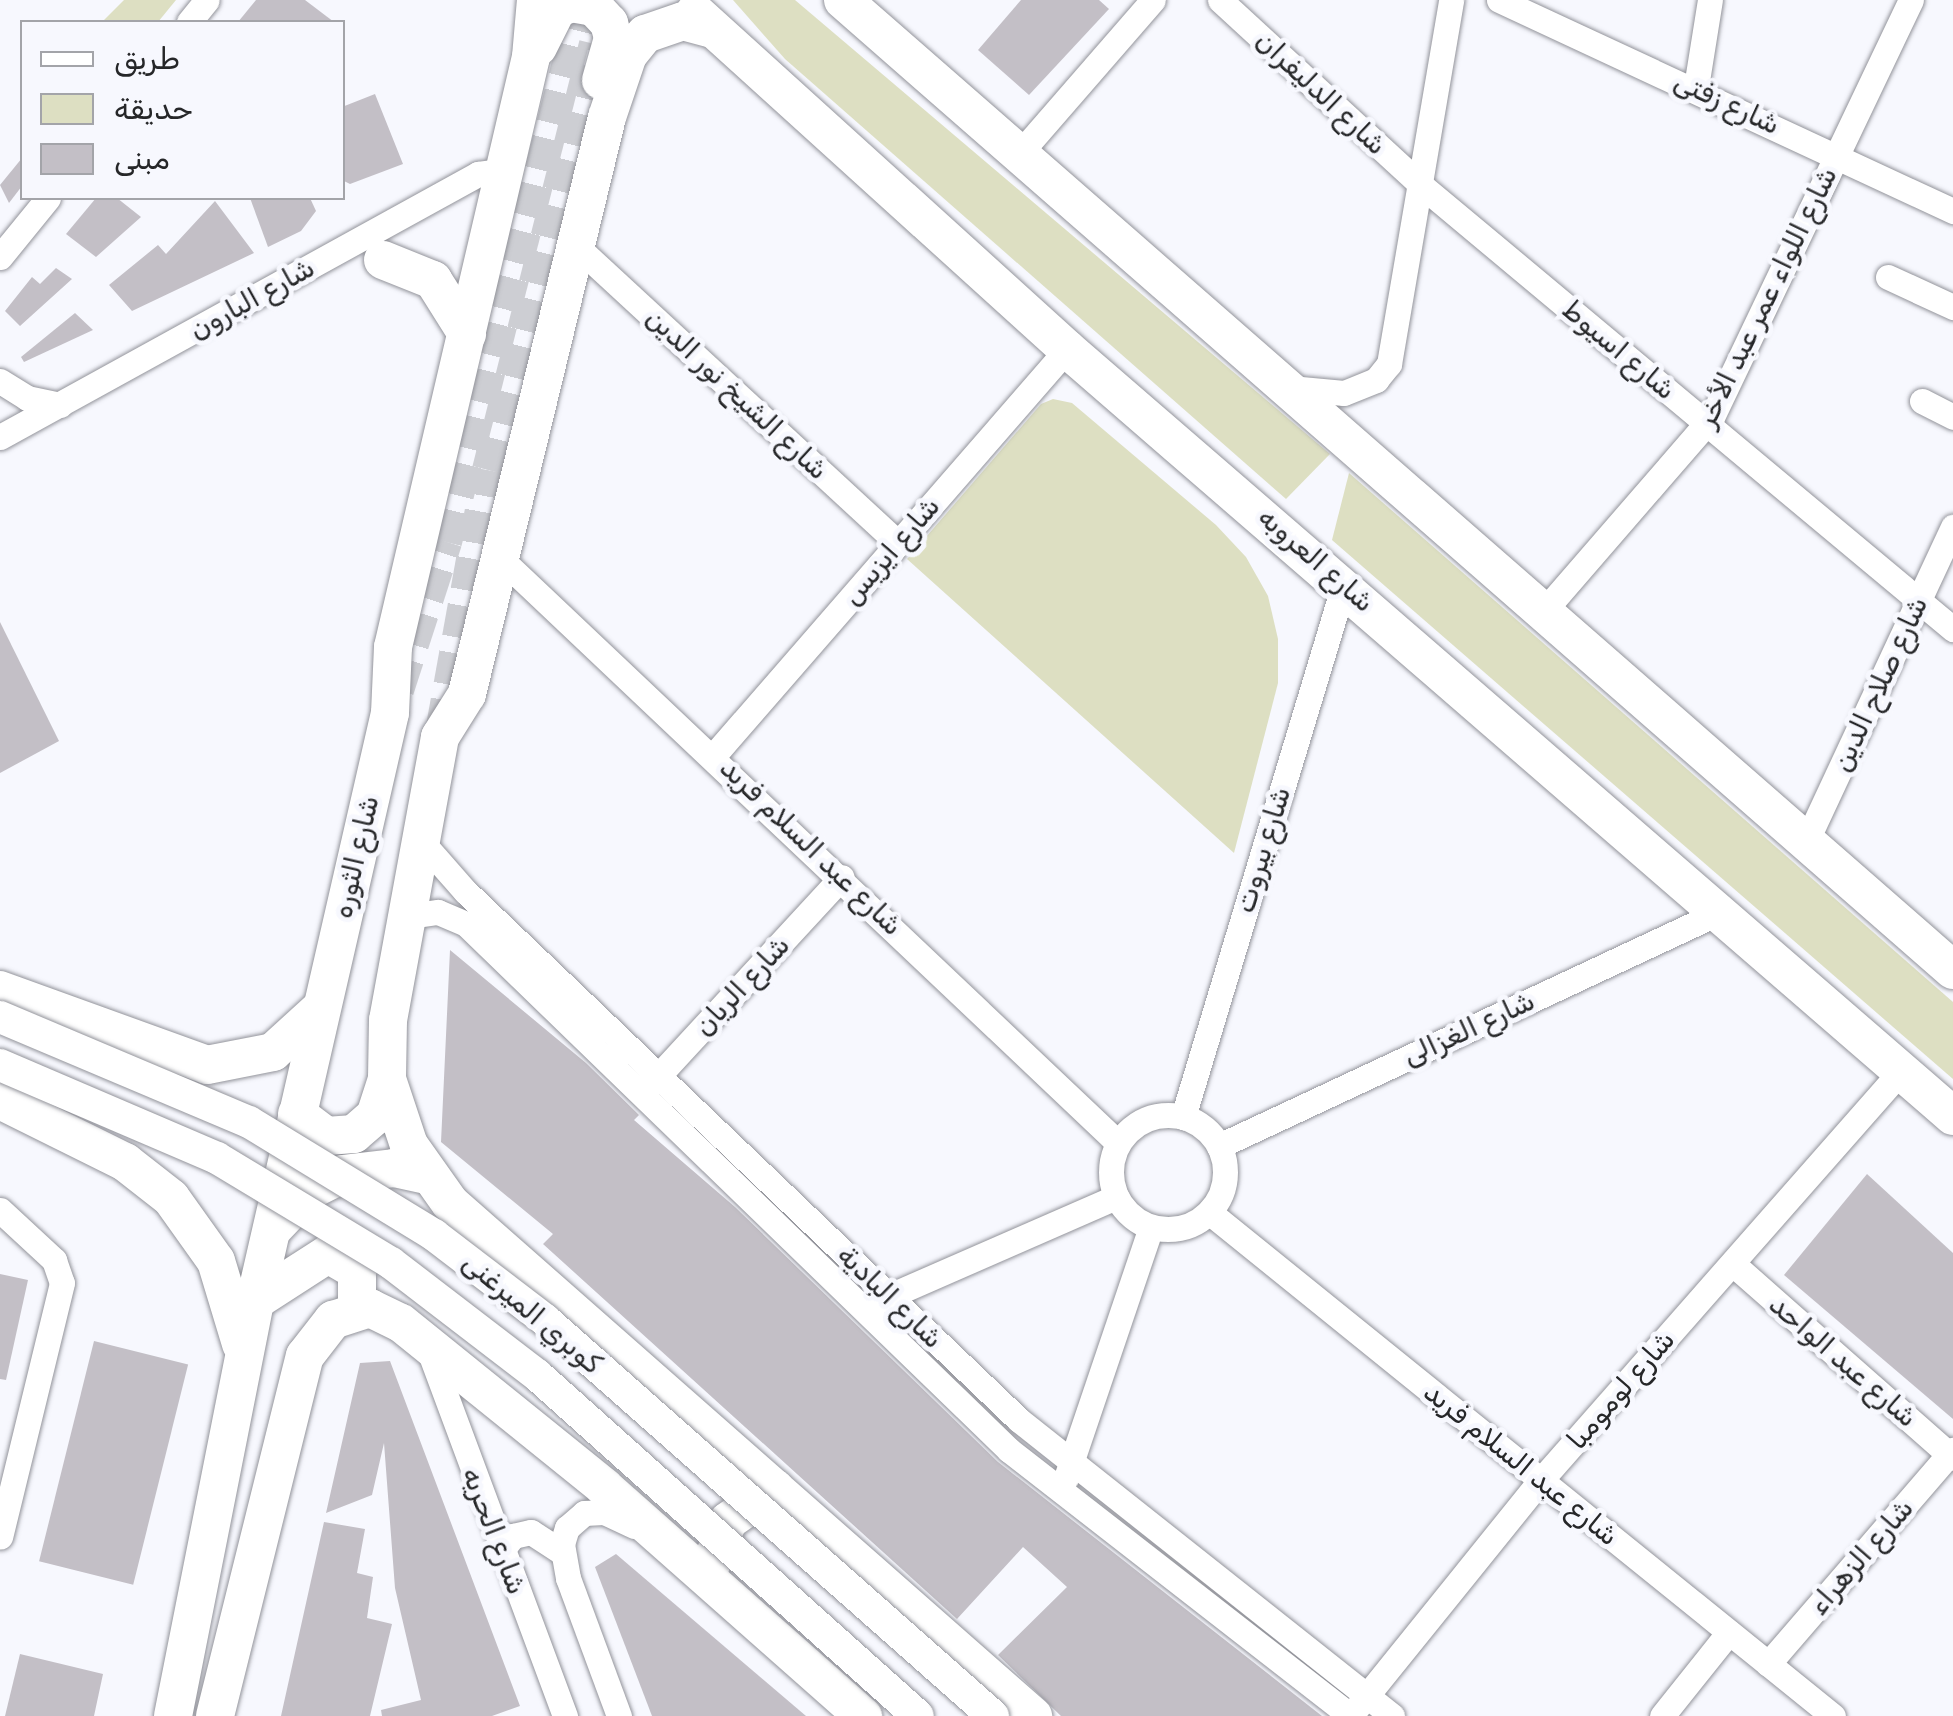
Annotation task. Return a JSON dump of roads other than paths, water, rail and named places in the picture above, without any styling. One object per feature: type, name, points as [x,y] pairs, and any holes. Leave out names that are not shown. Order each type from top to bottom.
[{"type":"highway","name":"شارع الثوره","points":[[173,1716],[255,1301],[390,713],[393,648],[531,57],[536,0]]},
{"type":"highway","name":"شارع العروبه","points":[[683,0],[1067,349],[1344,584],[1953,1116]]},
{"type":"highway","points":[[843,0],[1953,970]]},
{"type":"highway","points":[[531,57],[557,9],[579,3],[600,11],[613,38],[600,85],[606,117]]},
{"type":"highway","points":[[438,1189],[401,1128],[387,1079],[388,1020],[440,737],[467,694],[606,117],[628,55],[645,34],[673,22],[712,28]]},
{"type":"highway","points":[[383,260],[433,280],[467,334]]},
{"type":"highway","points":[[0,990],[180,1060],[220,1066],[260,1058],[320,1010]]},
{"type":"highway","points":[[0,1124],[114,1135],[164,1150],[190,1145],[206,1124],[209,1107],[180,1060]]},
{"type":"highway","points":[[296,1114],[316,1133],[354,1134],[375,1116],[387,1079]]},
{"type":"highway","points":[[0,1100],[74,1134],[141,1172],[196,1228],[223,1279],[245,1364]]},
{"type":"highway","points":[[272,1231],[295,1202],[342,1174],[394,1168],[438,1189],[1033,1716]]},
{"type":"highway","points":[[255,1301],[328,1254],[346,1259],[357,1271],[357,1310]]},
{"type":"highway","points":[[215,1716],[306,1356],[321,1330],[357,1310],[384,1312],[427,1345],[660,1535],[863,1716]]},
{"type":"highway","points":[[708,1577],[728,1522],[774,1488]]},
{"type":"main road","name":"كوبري الميرغنى","points":[[0,1017],[259,1127],[434,1235],[544,1320],[993,1716]]},
{"type":"main road","name":"كوبري الميرغنى","points":[[0,1065],[217,1158],[402,1270],[538,1376],[918,1716]]},
{"type":"street","points":[[191,20],[207,0]]},
{"type":"street","points":[[1019,154],[1153,0]]},
{"type":"street","name":"شارع الدليفران","points":[[1220,0],[1422,186]]},
{"type":"street","points":[[1286,387],[1344,393],[1376,380],[1390,364],[1451,0]]},
{"type":"street","name":"شارع زفتى","points":[[1499,0],[1696,87],[1953,211]]},
{"type":"street","points":[[1696,87],[1710,0]]},
{"type":"street","name":"شارع اللواء عمر عبد الأخر","points":[[1543,612],[1708,424],[1911,0]]},
{"type":"street","name":"شارع البارون","points":[[0,437],[478,174],[507,170]]},
{"type":"street","name":"شارع اسيوط","points":[[1422,186],[1953,629]]},
{"type":"street","points":[[0,258],[46,200]]},
{"type":"street","name":"شارع الشيخ نور الدين","points":[[575,245],[898,543]]},
{"type":"street","points":[[1888,277],[1953,307]]},
{"type":"street","name":"شارع ايزيس","points":[[714,754],[1067,349]]},
{"type":"street","points":[[0,381],[27,398],[60,405]]},
{"type":"street","points":[[1922,402],[1953,416]]},
{"type":"street","name":"شارع صلاح الدين","points":[[1806,842],[1953,527]]},
{"type":"street","name":"شارع عبد السلام فريد","points":[[498,556],[714,754],[1118,1143]]},
{"type":"street","name":"شارع بيروت","points":[[1183,1117],[1344,584]]},
{"type":"street","name":"شارع البادية","points":[[421,841],[862,1308],[1061,1494],[1355,1711],[1392,1716]]},
{"type":"street","name":"شارع الريان","points":[[650,1085],[842,877]]},
{"type":"street","name":"شارع البادية","points":[[408,916],[438,912],[466,924],[890,1296],[1071,1465],[1355,1711]]},
{"type":"street","name":"شارع الغزالى","points":[[1218,1146],[1720,912]]},
{"type":"street","name":"شارع لومومبا","points":[[1355,1711],[1541,1480],[1901,1070]]},
{"type":"street","points":[[1151,1117],[1183,1117],[1218,1146],[1225,1174],[1210,1212],[1182,1228],[1150,1227],[1116,1198],[1110,1170],[1118,1143],[1151,1117]]},
{"type":"street","points":[[862,1308],[1116,1198]]},
{"type":"street","points":[[0,1210],[45,1250],[60,1271],[62,1296],[11,1448],[0,1537]]},
{"type":"street","name":"شارع عبد السلام فريد","points":[[1210,1212],[1833,1716]]},
{"type":"street","points":[[1061,1494],[1150,1227]]},
{"type":"street","name":"شارع عبد الواحد","points":[[1733,1264],[1952,1454]]},
{"type":"street","name":"شارع الحريه","points":[[427,1345],[565,1716]]},
{"type":"street","name":"شارع الزهراء","points":[[1768,1664],[1952,1454]]},
{"type":"street","name":"شارع الحريه","points":[[619,1716],[562,1552],[567,1528],[591,1512],[660,1535]]},
{"type":"street","points":[[502,1550],[513,1536],[531,1532],[562,1552]]},
{"type":"street","points":[[1662,1716],[1729,1632]]},
{"type":"tunnel","points":[[398,690],[446,542],[584,0]]},
{"type":"tunnel","points":[[441,732],[488,470],[595,44]]}]
